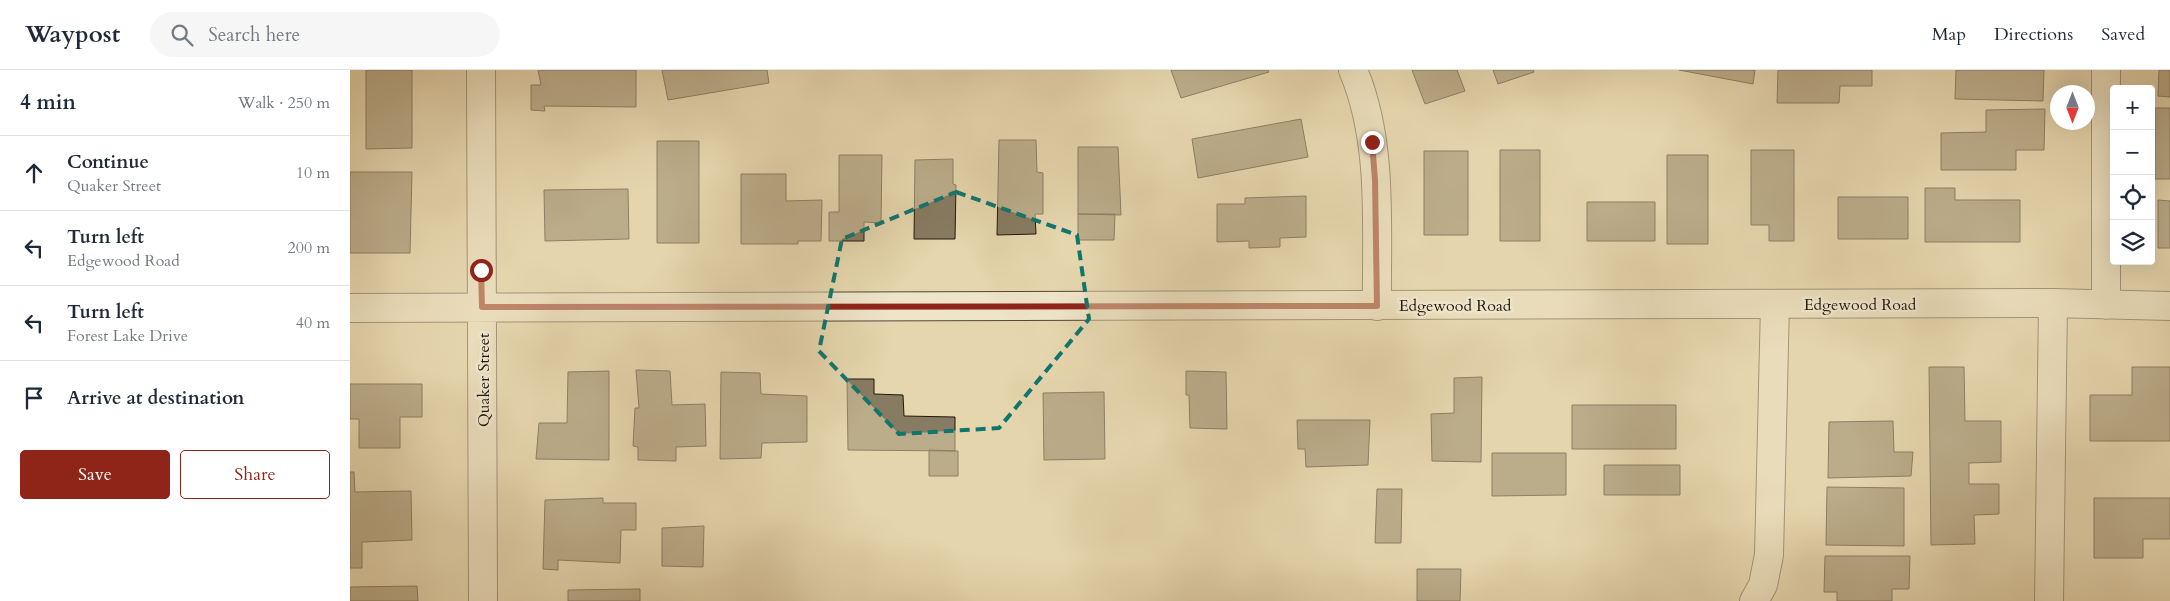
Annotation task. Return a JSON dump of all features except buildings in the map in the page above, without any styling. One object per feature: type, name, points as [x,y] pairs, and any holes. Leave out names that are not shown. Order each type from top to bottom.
[{"type":"street","name":"Quaker Street","points":[[481,70],[484,601]]},
{"type":"street","points":[[1353,70],[1366,109],[1374,155],[1377,306]]},
{"type":"street","points":[[2106,70],[2106,305]]},
{"type":"street","name":"Edgewood Road","points":[[350,308],[2052,303],[2170,306]]},
{"type":"street","points":[[2049,601],[2052,303]]},
{"type":"street","points":[[1754,601],[1763,585],[1769,554],[1775,304]]},
{"type":"highlighted area","points":[[956,192],[1077,235],[1089,319],[999,428],[899,434],[819,351],[842,239]]},
{"type":"route","points":[[481,270],[482,307],[1377,306],[1375,180],[1372,142]]}]
